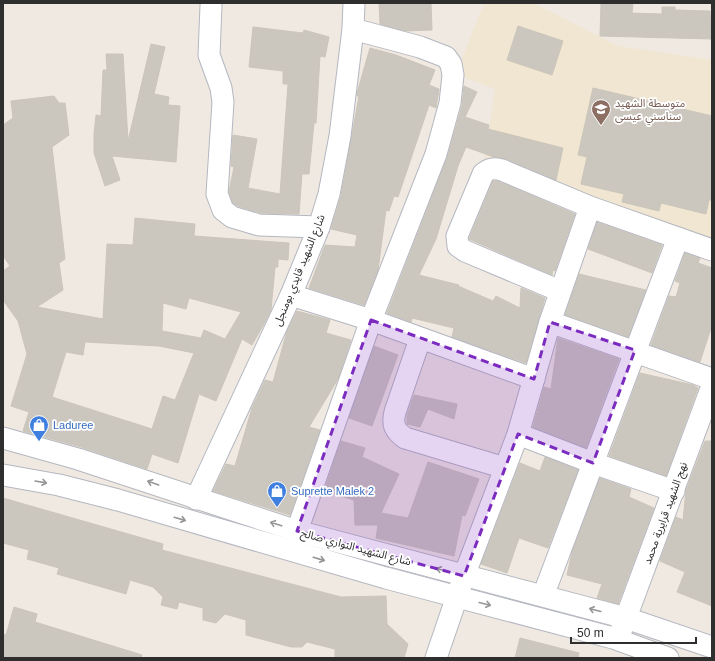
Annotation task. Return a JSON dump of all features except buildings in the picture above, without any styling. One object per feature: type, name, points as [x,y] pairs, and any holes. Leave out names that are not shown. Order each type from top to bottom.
[{"type":"street","name":"شارع الشهيد قايدي بومنجل","points":[[196,499],[291,295],[319,227],[329,194],[340,136],[353,29],[354,3]]},
{"type":"street","points":[[211,6],[209,55],[221,88],[223,102],[217,194],[223,210],[232,217],[259,225],[319,227]]},
{"type":"street","points":[[297,531],[371,320],[436,154],[450,103],[453,75],[449,60],[441,54],[353,29]]},
{"type":"street","points":[[560,292],[461,249],[457,242],[458,236],[483,174],[491,168],[502,170],[590,207],[712,250]]},
{"type":"street","points":[[436,658],[458,598],[464,576],[518,434],[550,322],[590,207]]},
{"type":"street","points":[[543,596],[678,238]]},
{"type":"street","points":[[291,295],[371,320],[534,379]]},
{"type":"street","points":[[550,322],[635,350],[712,379]]},
{"type":"street","points":[[420,339],[395,412],[393,421],[394,428],[405,438],[505,468]]},
{"type":"street","name":"نهج الشهيد قرايرية محمد","points":[[618,639],[712,386]]},
{"type":"street","points":[[518,434],[593,463],[674,491]]},
{"type":"street","name":"شارع الشهيد النواري صالح","points":[[3,438],[85,461],[196,499],[297,531],[626,618],[712,647]]},
{"type":"street","name":"شارع الشهيد النواري صالح","points":[[3,475],[59,485],[118,500],[276,547],[458,598],[618,639],[668,658]]},
{"type":"highlighted area","points":[[371,320],[534,379],[550,322],[635,350],[593,463],[518,434],[464,576],[297,531]]},
{"type":"shaded area","name":"متوسطة الشهيد سناسني عيسى","points":[[484,3],[533,3],[618,46],[712,60],[712,239],[485,162],[495,89],[456,74]]},
{"type":"place","name":"متوسطة الشهيد سناسني عيسى","points":[[601,126]]},
{"type":"place","name":"Laduree","points":[[39,442]]},
{"type":"place","name":"Suprette Malek 2","points":[[277,508]]}]
